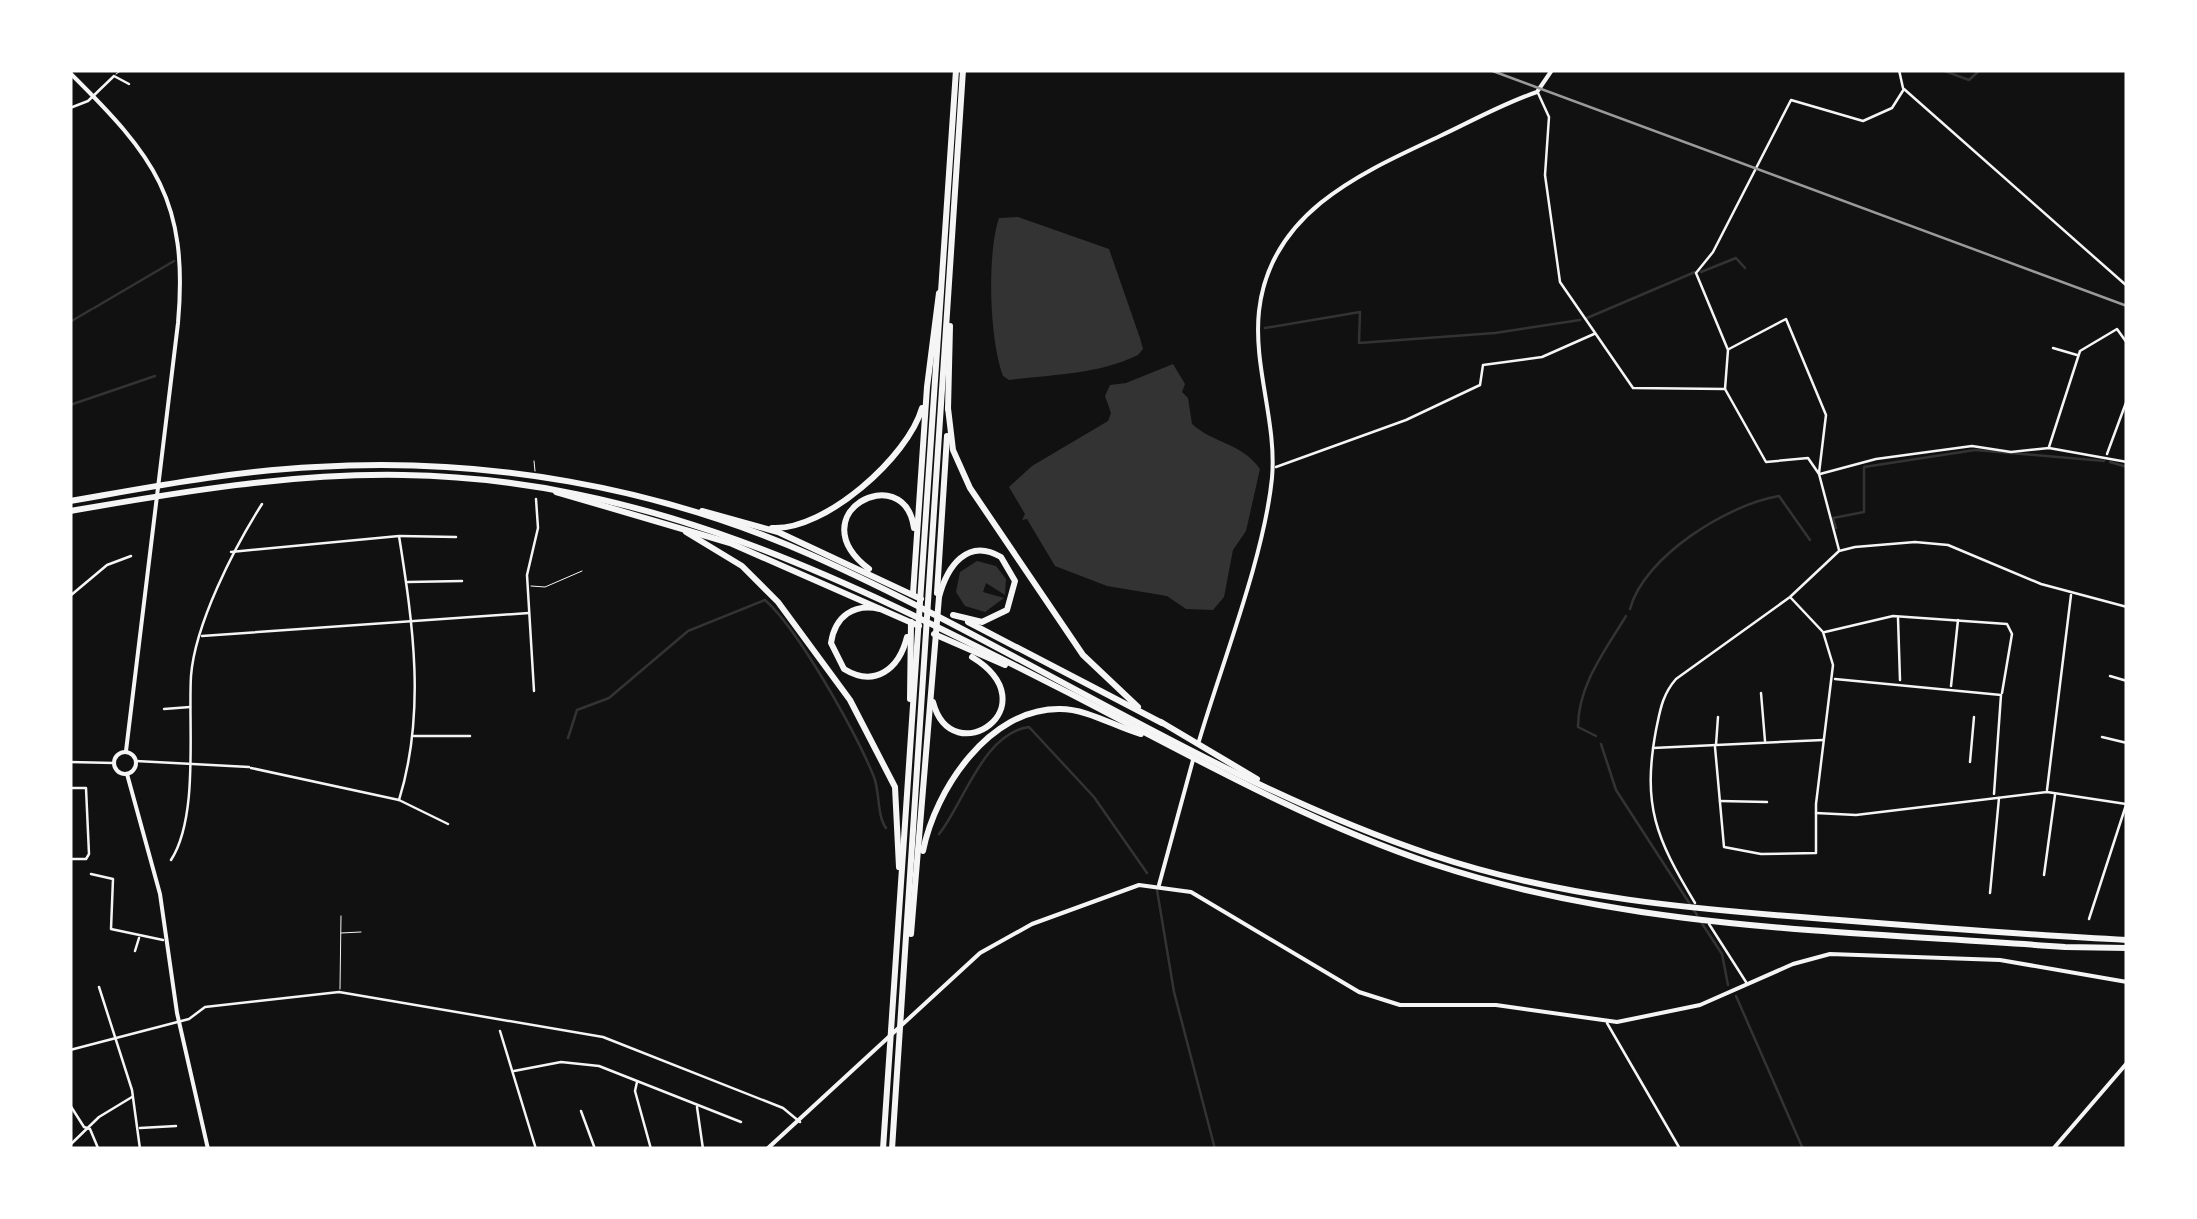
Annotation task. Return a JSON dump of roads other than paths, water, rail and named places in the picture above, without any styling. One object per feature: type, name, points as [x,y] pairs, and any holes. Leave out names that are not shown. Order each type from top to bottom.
[{"type":"highway","points":[[928,592],[942,288],[960,70]]},
{"type":"highway","points":[[928,592],[960,70]]},
{"type":"highway","points":[[915,549],[927,388],[942,288]]},
{"type":"highway","points":[[883,1149],[919,636],[928,592],[948,408],[948,297]]},
{"type":"highway","points":[[764,527],[801,526],[856,490],[910,438],[927,388]]},
{"type":"highway","points":[[948,408],[953,450],[962,475],[1048,604],[1109,684],[1162,723]]},
{"type":"highway","points":[[70,501],[277,470],[403,465],[542,477],[717,512],[764,527],[953,615],[1162,723],[1253,774],[1262,783]]},
{"type":"highway","points":[[70,511],[213,488],[327,476],[444,476],[541,487],[668,514],[806,564],[1322,821],[1432,863],[1544,894],[2127,944]]},
{"type":"highway","points":[[541,487],[762,555],[1034,676]]},
{"type":"highway","points":[[886,582],[860,562],[846,543],[844,526],[852,508],[876,494],[902,503],[913,520],[915,549],[936,620],[881,675],[862,677],[844,669],[831,643],[838,621],[858,608],[891,612]]},
{"type":"highway","points":[[692,510],[826,562],[1358,828],[1458,863],[1588,895],[1690,909],[1712,922],[2065,948],[2127,944]]},
{"type":"highway","points":[[666,524],[742,566],[778,602],[866,726],[898,798],[899,912]]},
{"type":"highway","points":[[946,640],[996,675],[1002,687],[1002,710],[981,732],[952,731],[938,716],[912,615],[950,567],[970,552],[992,552],[1010,566],[1016,590],[1002,615],[982,622],[953,615]]},
{"type":"highway","points":[[892,1149],[903,1004],[919,636]]},
{"type":"highway","points":[[916,892],[931,684]]},
{"type":"highway","points":[[905,960],[926,836],[945,792],[966,763],[1007,726],[1031,713],[1062,708],[1155,738]]},
{"type":"main road","points":[[1159,884],[1269,496],[1272,437],[1258,331],[1262,292],[1278,252],[1301,219],[1354,178],[1537,92],[1552,70]]},
{"type":"main road","points":[[70,73],[149,160],[176,229],[180,296],[126,748],[114,762],[117,770],[127,774]]},
{"type":"main road","points":[[126,748],[136,761],[127,774],[132,806],[157,878],[178,1022],[208,1149]]},
{"type":"main road","points":[[767,1149],[994,943],[1113,892],[1159,884],[1195,894],[1377,1000],[1405,1005],[1496,1005],[1607,1023],[1700,1005],[1807,959],[1838,954],[2000,960],[2127,982]]},
{"type":"main road","points":[[2052,1149],[2127,1063]]},
{"type":"street","points":[[1899,70],[1904,89],[2127,286]]},
{"type":"street","points":[[70,108],[94,96],[114,76],[129,84]]},
{"type":"street","points":[[1819,474],[1804,457],[1766,462],[1725,389],[1728,350],[1698,269],[1713,252],[1791,100],[1863,121],[1892,108],[1904,89]]},
{"type":"street","points":[[1537,92],[1549,117],[1545,175],[1557,271],[1570,302],[1597,333],[1633,388],[1725,389]]},
{"type":"street","points":[[1728,350],[1786,319],[1826,415],[1819,474],[1839,551]]},
{"type":"street","points":[[2049,448],[2079,356],[2117,328],[2127,343]]},
{"type":"street","points":[[1276,467],[1394,425],[1480,386],[1483,365],[1542,357],[1597,333]]},
{"type":"street","points":[[2053,348],[2079,356]]},
{"type":"street","points":[[2107,456],[2110,436],[2127,400]]},
{"type":"street","points":[[1819,474],[1887,457],[1972,446],[2011,452],[2049,448],[2127,462]]},
{"type":"street","points":[[534,691],[528,586],[538,528],[536,499]]},
{"type":"street","points":[[171,860],[192,762],[192,668],[232,552],[262,504]]},
{"type":"street","points":[[232,552],[399,536],[456,537]]},
{"type":"street","points":[[399,536],[412,621],[412,736],[399,800]]},
{"type":"street","points":[[1690,909],[1654,825],[1648,786],[1661,704],[1671,685],[1790,597],[1839,551],[1916,542],[1948,545],[2016,575],[2127,607]]},
{"type":"street","points":[[70,596],[96,572],[132,556]]},
{"type":"street","points":[[406,582],[462,581]]},
{"type":"street","points":[[2047,792],[2072,592]]},
{"type":"street","points":[[1718,717],[1716,747],[1724,847],[1761,854],[1816,853],[1816,813],[1834,679],[1823,632],[1790,597]]},
{"type":"street","points":[[202,636],[529,613]]},
{"type":"street","points":[[1823,632],[1898,616],[1958,618],[2011,626],[2001,695],[1990,894]]},
{"type":"street","points":[[1898,616],[1900,682]]},
{"type":"street","points":[[1951,688],[1958,618]]},
{"type":"street","points":[[2110,676],[2127,681]]},
{"type":"street","points":[[1834,679],[1900,682],[2001,695]]},
{"type":"street","points":[[1760,693],[1765,742]]},
{"type":"street","points":[[164,708],[192,706]]},
{"type":"street","points":[[1970,762],[1974,716]]},
{"type":"street","points":[[412,736],[470,736]]},
{"type":"street","points":[[2102,736],[2127,744]]},
{"type":"street","points":[[1653,748],[1825,740]]},
{"type":"street","points":[[136,761],[250,768],[399,800],[448,824]]},
{"type":"street","points":[[70,762],[114,762]]},
{"type":"street","points":[[70,788],[86,788],[89,854],[86,860],[70,859]]},
{"type":"street","points":[[1816,813],[1856,816],[2047,792],[2127,803],[2089,919]]},
{"type":"street","points":[[2044,875],[2055,793]]},
{"type":"street","points":[[1719,802],[1767,802]]},
{"type":"street","points":[[91,874],[113,879],[110,924],[119,924],[119,930],[165,940]]},
{"type":"street","points":[[1712,922],[1747,983]]},
{"type":"street","points":[[134,951],[140,936]]},
{"type":"street","points":[[99,987],[134,1096],[140,1149]]},
{"type":"street","points":[[70,1050],[178,1022],[205,1007],[339,992],[623,1042],[783,1108],[800,1122]]},
{"type":"street","points":[[1607,1023],[1680,1149]]},
{"type":"street","points":[[500,1031],[536,1149]]},
{"type":"street","points":[[514,1071],[578,1063],[638,1080],[740,1122]]},
{"type":"street","points":[[638,1080],[635,1091],[651,1149]]},
{"type":"street","points":[[70,1145],[134,1096]]},
{"type":"street","points":[[70,1105],[98,1148]]},
{"type":"street","points":[[697,1106],[703,1149]]},
{"type":"street","points":[[581,1111],[595,1149]]},
{"type":"street","points":[[138,1128],[176,1126]]},
{"type":"lane","points":[[114,76],[122,70]]},
{"type":"lane","points":[[534,461],[536,499]]},
{"type":"lane","points":[[528,586],[544,587],[582,571]]},
{"type":"lane","points":[[339,992],[340,916]]},
{"type":"lane","points":[[338,933],[361,932]]},
{"type":"lane","points":[[800,1122],[806,1128]]},
{"type":"waterway","points":[[1942,70],[1969,80],[1980,70]]},
{"type":"waterway","points":[[1701,272],[1736,258],[1745,268]]},
{"type":"waterway","points":[[94,308],[174,261]]},
{"type":"waterway","points":[[1587,318],[1695,272]]},
{"type":"waterway","points":[[70,322],[92,309]]},
{"type":"waterway","points":[[1265,328],[1360,312],[1359,343],[1495,333],[1580,320]]},
{"type":"waterway","points":[[70,405],[155,376]]},
{"type":"waterway","points":[[1836,528],[1833,518],[1864,512],[1864,467],[1975,450],[2104,461]]},
{"type":"waterway","points":[[2110,462],[2127,467]]},
{"type":"waterway","points":[[1630,609],[1638,589],[1670,552],[1714,521],[1759,501],[1779,496],[1810,540]]},
{"type":"waterway","points":[[568,738],[577,710],[609,698],[688,631],[765,600],[810,658],[854,735],[874,777],[886,828]]},
{"type":"waterway","points":[[1596,736],[1578,727],[1579,712],[1594,669],[1626,616]]},
{"type":"waterway","points":[[939,834],[987,756],[1013,732],[1029,727],[1094,797],[1147,873]]},
{"type":"waterway","points":[[1601,744],[1616,790],[1697,915]]},
{"type":"waterway","points":[[1157,890],[1174,992],[1215,1149]]},
{"type":"waterway","points":[[1701,922],[1722,954],[1728,985]]},
{"type":"waterway","points":[[1736,996],[1803,1149]]},
{"type":"railway","points":[[1490,70],[2127,306]]}]
